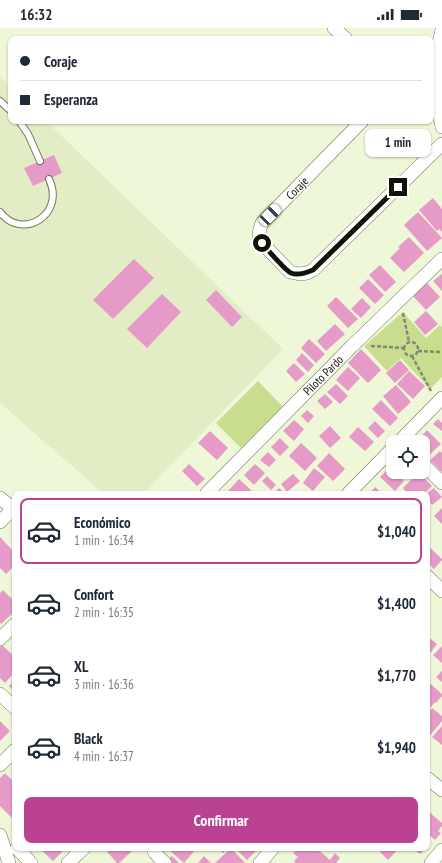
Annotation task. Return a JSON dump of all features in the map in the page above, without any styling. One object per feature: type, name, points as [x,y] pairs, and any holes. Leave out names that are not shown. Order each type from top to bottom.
[{"type":"street","points":[[334,28],[343,36]]},
{"type":"street","points":[[442,30],[434,77],[442,127]]},
{"type":"street","name":"Coraje","points":[[359,124],[262,223],[259,235],[264,247],[290,272],[300,274],[313,270],[442,144]]},
{"type":"street","name":"Piloto Pardo","points":[[209,491],[356,342],[442,259]]},
{"type":"street","points":[[407,435],[440,400]]},
{"type":"street","points":[[352,491],[386,456]]},
{"type":"street","points":[[430,471],[442,483]]},
{"type":"street","points":[[0,498],[12,507]]},
{"type":"street","points":[[0,522],[12,511]]},
{"type":"street","points":[[430,579],[442,592]]},
{"type":"street","points":[[0,640],[12,627]]},
{"type":"street","points":[[0,694],[12,705]]},
{"type":"street","points":[[0,766],[12,753]]},
{"type":"street","points":[[430,780],[442,790]]},
{"type":"street","points":[[0,831],[10,855]]},
{"type":"street","points":[[0,835],[10,855],[31,863]]},
{"type":"street","points":[[431,863],[442,850]]},
{"type":"street","points":[[68,863],[81,851]]},
{"type":"street","points":[[154,851],[165,863]]},
{"type":"street","points":[[260,863],[270,851]]},
{"type":"lane","points":[[0,101],[8,108]]},
{"type":"lane","points":[[21,124],[28,134],[40,161]]},
{"type":"lane","points":[[0,212],[8,220],[22,224],[30,224],[43,217],[48,212],[53,198],[52,186],[48,179]]},
{"type":"path","points":[[399,301],[403,312],[408,342],[404,348],[406,354],[412,356],[440,400]]},
{"type":"path","points":[[356,342],[364,346],[404,348]]},
{"type":"path","points":[[408,342],[416,342],[418,345],[416,355],[412,356]]},
{"type":"path","points":[[418,351],[442,352]]},
{"type":"shaded area","points":[[0,76],[8,84],[8,124],[49,124],[283,349],[146,491],[101,491],[0,403]]},
{"type":"green space","points":[[403,312],[426,338],[440,325],[442,327],[442,377],[430,389],[401,358],[387,371],[364,346]]},
{"type":"green space","points":[[258,381],[283,407],[241,448],[216,423]]},
{"type":"building","points":[[54,155],[62,173],[33,186],[24,168]]},
{"type":"building","points":[[433,198],[442,209],[442,232],[439,229],[437,231],[419,210]]},
{"type":"building","points":[[418,212],[442,238],[427,251],[404,225]]},
{"type":"building","points":[[409,237],[424,253],[404,272],[390,258],[400,248],[398,247]]},
{"type":"building","points":[[134,259],[154,278],[113,319],[93,300]]},
{"type":"building","points":[[380,265],[396,282],[385,292],[369,275]]},
{"type":"building","points":[[442,274],[442,291],[433,281]]},
{"type":"building","points":[[368,279],[384,295],[375,304],[359,288]]},
{"type":"building","points":[[427,283],[440,297],[426,310],[413,296]]},
{"type":"building","points":[[216,290],[242,317],[232,327],[206,300]]},
{"type":"building","points":[[162,294],[181,312],[147,348],[127,329]]},
{"type":"building","points":[[336,297],[358,319],[348,328],[327,306]]},
{"type":"building","points":[[362,298],[371,307],[361,318],[351,309]]},
{"type":"building","points":[[426,311],[438,324],[425,335],[414,322]]},
{"type":"building","points":[[335,324],[345,334],[326,351],[317,341]]},
{"type":"building","points":[[309,339],[325,354],[316,363],[301,348]]},
{"type":"building","points":[[361,349],[381,370],[368,383],[348,363]]},
{"type":"building","points":[[302,353],[314,365],[308,372],[296,360]]},
{"type":"building","points":[[400,360],[409,370],[395,383],[386,373]]},
{"type":"building","points":[[294,363],[305,374],[296,382],[286,371]]},
{"type":"building","points":[[348,367],[360,378],[348,391],[336,380]]},
{"type":"building","points":[[409,371],[425,386],[413,399],[397,384]]},
{"type":"building","points":[[336,384],[348,396],[340,404],[327,392]]},
{"type":"building","points":[[396,385],[411,402],[398,414],[383,396]]},
{"type":"building","points":[[325,394],[333,402],[325,409],[317,401]]},
{"type":"building","points":[[381,400],[398,418],[390,426],[372,409]]},
{"type":"building","points":[[307,410],[314,416],[308,423],[301,416]]},
{"type":"building","points":[[438,419],[442,423],[442,431],[433,424]]},
{"type":"building","points":[[294,420],[304,429],[294,441],[283,431]]},
{"type":"building","points":[[375,421],[385,431],[378,438],[368,428]]},
{"type":"building","points":[[330,426],[341,438],[330,448],[319,436]]},
{"type":"building","points":[[358,427],[374,442],[365,451],[349,437]]},
{"type":"building","points":[[427,430],[441,444],[430,454],[430,435],[423,435]]},
{"type":"building","points":[[210,431],[228,448],[217,460],[198,443]]},
{"type":"building","points":[[280,438],[289,447],[280,456],[271,447]]},
{"type":"building","points":[[301,443],[317,458],[305,471],[289,456]]},
{"type":"building","points":[[440,451],[442,453],[442,472],[430,460]]},
{"type":"building","points":[[268,452],[276,460],[269,467],[260,460]]},
{"type":"building","points":[[329,453],[345,469],[333,481],[317,466]]},
{"type":"building","points":[[189,464],[205,479],[197,486],[182,471]]},
{"type":"building","points":[[255,464],[265,473],[254,485],[244,475]]},
{"type":"building","points":[[314,468],[325,477],[313,491],[303,483]]},
{"type":"building","points":[[386,471],[386,479],[402,479],[404,481],[395,491],[380,477]]},
{"type":"building","points":[[293,474],[300,481],[288,491],[286,491],[281,484]]},
{"type":"building","points":[[267,476],[276,485],[271,490],[262,481]]},
{"type":"building","points":[[239,479],[252,491],[228,491]]},
{"type":"building","points":[[412,479],[426,479],[432,486],[427,491],[406,491],[403,488]]},
{"type":"building","points":[[375,487],[380,491],[372,491]]},
{"type":"building","points":[[434,488],[442,497],[432,505],[430,503],[430,491]]},
{"type":"building","points":[[442,508],[442,524],[434,516]]},
{"type":"building","points":[[0,537],[12,550],[12,568],[6,574],[0,568]]},
{"type":"building","points":[[430,548],[442,559],[434,569],[430,565]]},
{"type":"building","points":[[3,590],[12,599],[12,614],[1,624],[0,623],[0,593]]},
{"type":"building","points":[[430,638],[437,644],[430,653]]},
{"type":"building","points":[[2,645],[12,654],[12,675],[5,683],[0,678],[0,647]]},
{"type":"building","points":[[442,646],[442,663],[433,655]]},
{"type":"building","points":[[442,671],[442,682],[436,677]]},
{"type":"building","points":[[430,684],[442,694],[436,703],[435,702],[430,708]]},
{"type":"building","points":[[432,708],[442,716],[442,721],[430,735],[430,710]]},
{"type":"building","points":[[0,721],[10,731],[0,741]]},
{"type":"building","points":[[442,726],[442,745],[432,737]]},
{"type":"building","points":[[5,773],[12,780],[12,818],[0,806],[0,778]]},
{"type":"building","points":[[430,813],[442,823],[442,826],[438,831],[441,833],[435,840],[430,836]]},
{"type":"building","points":[[42,851],[63,851],[53,861]]},
{"type":"building","points":[[107,851],[132,851],[119,863],[117,863]]},
{"type":"building","points":[[170,851],[194,851],[184,863]]},
{"type":"building","points":[[228,851],[234,851],[245,863],[215,863]]},
{"type":"building","points":[[238,851],[256,851],[247,860]]},
{"type":"building","points":[[295,851],[320,851],[330,860],[335,853],[340,858],[336,863],[296,863],[294,861],[298,857],[293,853]]},
{"type":"building","points":[[381,851],[396,851],[388,860],[380,852]]},
{"type":"building","points":[[416,851],[423,851],[420,854]]},
{"type":"building","points":[[172,856],[179,863],[172,863],[168,859]]},
{"type":"building","points":[[204,856],[211,863],[198,863]]},
{"type":"route","points":[[262,243],[264,247],[290,272],[295,274],[307,273],[313,270],[398,187]]}]
